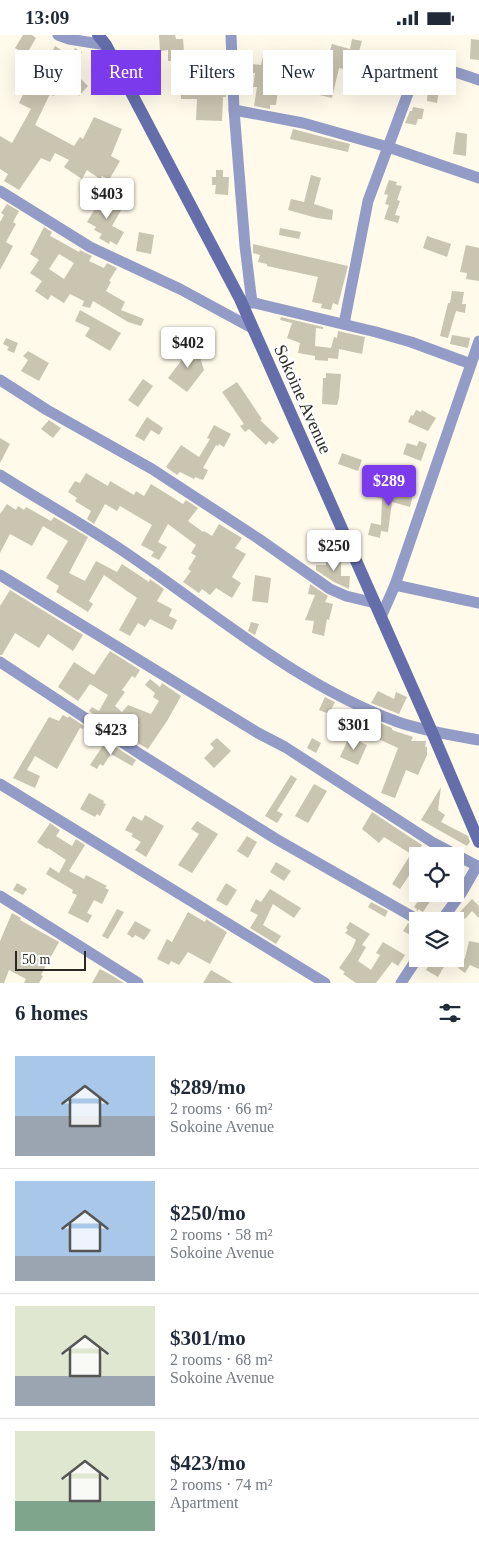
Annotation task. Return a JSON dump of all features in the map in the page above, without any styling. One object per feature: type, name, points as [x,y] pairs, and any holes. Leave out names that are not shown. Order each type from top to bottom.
[{"type":"street","points":[[58,35],[70,39],[102,40]]},
{"type":"street","points":[[231,35],[234,110],[244,246],[252,303]]},
{"type":"street","name":"Sokoine Avenue","points":[[102,40],[240,299],[479,842]]},
{"type":"street","points":[[344,324],[368,201],[417,71],[423,67],[432,66],[479,80]]},
{"type":"street","points":[[234,110],[303,123],[388,147],[479,178]]},
{"type":"street","points":[[0,191],[90,247],[180,289],[252,328]]},
{"type":"street","points":[[240,299],[411,342],[471,364]]},
{"type":"street","points":[[381,617],[396,585],[479,341]]},
{"type":"street","points":[[0,380],[47,410],[152,469],[259,539],[330,589],[346,597],[375,603]]},
{"type":"street","points":[[0,475],[129,555],[264,651],[362,707],[399,722],[432,732],[479,739]]},
{"type":"street","points":[[0,575],[233,718],[285,747],[432,842],[478,866],[448,912]]},
{"type":"street","points":[[396,585],[479,603]]},
{"type":"street","points":[[0,662],[268,835],[409,915]]},
{"type":"street","points":[[0,784],[325,983]]},
{"type":"street","points":[[0,896],[138,983]]},
{"type":"street","points":[[401,983],[411,967]]},
{"type":"building","points":[[23,35],[32,35],[36,38],[29,50],[18,50],[15,48]]},
{"type":"building","points":[[159,35],[175,35],[176,39],[183,39],[184,50],[171,50],[171,61],[168,61],[168,50],[160,50]]},
{"type":"building","points":[[352,39],[362,41],[359,50],[343,50],[343,69],[339,68],[333,94],[333,50],[330,50],[332,44],[350,49]]},
{"type":"building","points":[[471,39],[479,40],[479,60],[470,59]]},
{"type":"building","points":[[55,46],[61,50],[53,50]]},
{"type":"building","points":[[263,56],[263,95],[277,95],[276,105],[270,105],[270,109],[254,106],[257,87],[253,87],[255,73],[253,73],[253,64],[261,65]]},
{"type":"building","points":[[81,79],[88,86],[81,94]]},
{"type":"building","points":[[23,95],[50,95],[35,125],[74,146],[80,137],[83,139],[94,117],[122,129],[111,156],[120,161],[109,180],[102,176],[100,179],[87,170],[82,179],[64,167],[69,160],[55,153],[50,162],[41,158],[19,190],[4,181],[8,174],[0,169],[0,136],[12,143],[31,109],[19,103]]},
{"type":"building","points":[[181,95],[226,95],[226,97],[223,97],[222,121],[196,120],[197,99],[181,99]]},
{"type":"building","points":[[319,95],[333,95],[332,98]]},
{"type":"building","points":[[427,95],[438,95],[437,103],[427,101]]},
{"type":"building","points":[[413,107],[424,109],[422,119],[418,119],[416,125],[405,123]]},
{"type":"building","points":[[293,129],[350,144],[348,152],[290,139]]},
{"type":"building","points":[[456,132],[467,134],[466,156],[453,154]]},
{"type":"building","points":[[216,170],[223,170],[223,177],[229,177],[228,195],[215,194],[216,185],[212,185],[212,177],[216,177]]},
{"type":"building","points":[[311,175],[321,178],[314,204],[333,210],[332,220],[288,210],[291,199],[304,202]]},
{"type":"building","points":[[389,180],[397,182],[396,185],[402,186],[397,200],[400,201],[395,215],[400,216],[398,223],[384,219],[389,205],[385,204],[388,195],[384,194]]},
{"type":"building","points":[[104,194],[124,205],[112,226],[124,232],[117,245],[110,241],[109,244],[99,238],[102,234],[94,230],[96,227],[87,222]]},
{"type":"building","points":[[7,204],[19,211],[13,222],[16,224],[6,242],[13,246],[0,270],[0,222],[4,215],[1,213]]},
{"type":"building","points":[[44,227],[52,232],[50,236],[79,252],[80,250],[92,256],[89,261],[104,268],[107,263],[117,268],[109,281],[111,282],[106,291],[125,302],[121,310],[144,319],[141,326],[128,322],[93,301],[90,308],[82,306],[84,301],[70,294],[64,303],[51,295],[48,300],[35,291],[42,281],[30,273],[39,260],[30,254]],"holes":[[[59,254],[74,263],[64,279],[49,269]]]},
{"type":"building","points":[[280,228],[301,232],[299,239],[279,235]]},
{"type":"building","points":[[139,232],[154,235],[151,254],[136,251]]},
{"type":"building","points":[[427,236],[451,244],[447,257],[423,248]]},
{"type":"building","points":[[253,244],[348,266],[338,305],[333,303],[331,310],[321,308],[322,304],[312,302],[318,277],[267,266],[267,264],[258,262],[260,255],[253,253]]},
{"type":"building","points":[[466,245],[479,248],[479,281],[466,279],[467,273],[460,272]]},
{"type":"building","points":[[452,291],[464,292],[462,304],[466,304],[465,313],[456,311],[448,338],[440,336]]},
{"type":"building","points":[[80,310],[121,333],[110,351],[85,336],[90,328],[75,321]]},
{"type":"building","points":[[281,317],[323,327],[323,329],[316,328],[315,346],[331,348],[334,337],[337,338],[338,331],[365,337],[362,354],[339,349],[338,359],[328,358],[328,361],[315,360],[315,356],[298,353],[300,343],[287,338],[292,323],[280,320]]},
{"type":"building","points":[[452,335],[470,338],[468,348],[450,344]]},
{"type":"building","points":[[6,338],[18,343],[14,353],[7,350],[9,347],[3,344]]},
{"type":"building","points":[[194,339],[204,370],[187,392],[168,378],[190,349],[187,347]]},
{"type":"building","points":[[28,351],[49,363],[39,381],[21,371],[28,360],[23,356]]},
{"type":"building","points":[[326,373],[341,374],[337,405],[322,404],[323,378],[326,378]]},
{"type":"building","points":[[143,379],[153,386],[138,407],[128,400]]},
{"type":"building","points":[[237,382],[262,419],[260,420],[279,438],[273,444],[269,441],[266,445],[249,429],[245,432],[240,426],[244,424],[222,392]]},
{"type":"building","points":[[416,410],[421,412],[422,410],[436,418],[428,431],[408,422]]},
{"type":"building","points":[[147,417],[163,428],[159,435],[151,430],[144,441],[135,436]]},
{"type":"building","points":[[49,420],[61,428],[53,438],[41,429]]},
{"type":"building","points":[[214,425],[231,434],[224,447],[219,444],[218,446],[216,445],[203,468],[208,470],[203,480],[195,477],[194,479],[180,472],[177,475],[166,467],[181,445],[199,457],[210,439],[207,438]]},
{"type":"building","points":[[0,438],[10,444],[0,463]]},
{"type":"building","points":[[419,441],[427,444],[421,461],[403,454],[407,443],[417,446]]},
{"type":"building","points":[[342,453],[362,460],[358,471],[338,464]]},
{"type":"building","points":[[86,473],[108,486],[110,481],[134,495],[136,491],[144,496],[151,484],[183,504],[186,500],[198,508],[188,521],[203,532],[212,536],[219,524],[242,538],[235,548],[246,554],[232,577],[241,583],[232,598],[216,588],[210,595],[202,589],[199,593],[183,582],[191,571],[188,569],[196,556],[191,553],[196,545],[168,524],[158,542],[167,547],[159,560],[151,556],[154,552],[141,545],[152,525],[120,506],[117,511],[105,504],[94,524],[87,519],[91,511],[75,501],[77,498],[68,492],[75,481],[80,483]]},
{"type":"building","points":[[379,484],[413,494],[410,507],[392,502],[388,532],[381,531],[380,538],[368,535],[371,523],[381,525],[382,499],[375,497]]},
{"type":"building","points":[[7,504],[16,510],[18,506],[24,510],[26,507],[51,521],[54,517],[88,537],[69,573],[85,581],[96,561],[117,572],[122,564],[149,582],[150,579],[164,589],[157,601],[172,609],[169,616],[177,620],[172,630],[150,619],[145,627],[138,623],[130,636],[119,630],[137,598],[104,575],[89,601],[93,604],[88,612],[56,592],[59,586],[46,578],[68,541],[43,526],[32,546],[10,534],[0,553],[0,514]]},
{"type":"building","points":[[326,558],[341,558],[341,576],[350,576],[349,589],[316,570],[316,565],[326,565]]},
{"type":"building","points":[[255,575],[271,578],[268,603],[252,601]]},
{"type":"building","points":[[310,584],[328,596],[325,602],[333,604],[329,620],[327,619],[324,636],[312,633],[314,621],[305,620],[315,595],[308,594]]},
{"type":"building","points":[[10,590],[83,635],[73,651],[48,634],[39,648],[15,633],[2,655],[0,655],[0,606]]},
{"type":"building","points":[[251,622],[259,624],[255,635],[248,631]]},
{"type":"building","points":[[110,651],[140,670],[135,678],[132,676],[122,690],[125,692],[115,706],[122,712],[128,705],[151,714],[159,701],[153,697],[155,693],[145,685],[150,679],[160,687],[162,683],[181,696],[148,749],[129,738],[139,725],[114,715],[113,717],[110,716],[106,723],[89,711],[92,707],[99,711],[108,695],[90,684],[78,701],[58,687],[74,662],[94,675]]},
{"type":"building","points":[[378,691],[394,699],[396,692],[407,697],[399,714],[371,703]]},
{"type":"building","points":[[325,697],[335,702],[329,714],[319,710]]},
{"type":"building","points":[[63,715],[68,718],[69,716],[84,726],[83,729],[80,728],[57,769],[35,756],[27,770],[40,776],[35,788],[13,778],[49,717],[59,721]]},
{"type":"building","points":[[380,723],[392,728],[392,730],[413,737],[411,741],[426,741],[427,755],[418,775],[406,770],[395,798],[381,793],[398,748],[374,737]]},
{"type":"building","points":[[349,737],[367,745],[358,765],[340,757]]},
{"type":"building","points":[[217,738],[231,751],[214,768],[204,758],[214,748],[210,744]]},
{"type":"building","points":[[312,738],[321,743],[316,753],[307,748]]},
{"type":"building","points":[[106,741],[136,760],[132,766],[111,754],[103,766],[100,764],[97,769],[90,765]]},
{"type":"building","points":[[291,775],[297,779],[277,811],[283,814],[277,823],[265,816]]},
{"type":"building","points":[[314,784],[327,791],[308,823],[295,816]]},
{"type":"building","points":[[441,787],[438,810],[445,815],[441,822],[468,836],[470,842],[467,846],[421,820]]},
{"type":"building","points":[[89,793],[106,804],[100,816],[97,814],[95,817],[80,809]]},
{"type":"building","points":[[372,812],[422,845],[421,847],[409,847],[409,853],[384,837],[379,843],[362,829]]},
{"type":"building","points":[[145,815],[164,826],[146,857],[135,850],[141,842],[131,836],[133,834],[125,830],[133,816],[142,821]]},
{"type":"building","points":[[197,821],[218,834],[192,873],[178,865],[199,834],[191,829]]},
{"type":"building","points":[[50,823],[60,830],[56,836],[72,846],[76,839],[85,845],[69,871],[84,879],[86,875],[107,886],[105,888],[109,890],[102,904],[94,900],[87,913],[92,915],[88,923],[68,913],[77,895],[72,893],[73,890],[46,874],[50,867],[59,873],[66,860],[37,842]]},
{"type":"building","points":[[247,836],[257,842],[248,858],[237,851]]},
{"type":"building","points":[[409,857],[409,876],[400,889],[392,884]]},
{"type":"building","points":[[276,862],[291,871],[284,881],[270,872]]},
{"type":"building","points":[[17,883],[27,889],[23,895],[13,890]]},
{"type":"building","points":[[226,883],[237,890],[227,906],[216,900]]},
{"type":"building","points":[[270,889],[301,908],[294,918],[273,904],[263,925],[281,936],[276,944],[250,928],[258,915],[250,911],[256,899],[261,902]]},
{"type":"building","points":[[472,899],[479,906],[479,918],[472,911],[465,919],[464,912],[460,912]]},
{"type":"building","points":[[371,902],[388,911],[385,917],[368,907]]},
{"type":"building","points":[[417,902],[430,902],[423,912],[418,909],[418,911],[416,910],[414,907]]},
{"type":"building","points":[[117,909],[124,912],[108,939],[102,936]]},
{"type":"building","points":[[188,912],[205,922],[206,919],[227,932],[210,964],[188,952],[179,965],[171,961],[169,965],[157,959],[167,939],[172,942]]},
{"type":"building","points":[[12,913],[21,918],[20,920],[59,942],[41,975],[43,976],[39,983],[24,983],[26,979],[9,970],[4,983],[0,983],[0,941]]},
{"type":"building","points":[[135,921],[151,930],[144,940],[135,935],[133,938],[127,934]]},
{"type":"building","points":[[350,922],[370,934],[362,945],[366,947],[358,961],[371,970],[380,955],[376,953],[383,942],[405,955],[398,966],[392,962],[376,983],[356,983],[343,974],[345,972],[339,968],[356,940],[345,933]]},
{"type":"building","points":[[408,923],[409,924],[409,934],[403,931]]},
{"type":"building","points":[[469,941],[479,943],[479,969],[470,965],[465,973],[458,968],[464,967]]},
{"type":"building","points":[[428,967],[444,967],[438,977],[426,970]]},
{"type":"building","points":[[100,969],[111,975],[124,983],[92,983]]},
{"type":"building","points":[[211,970],[233,983],[203,983]]}]
